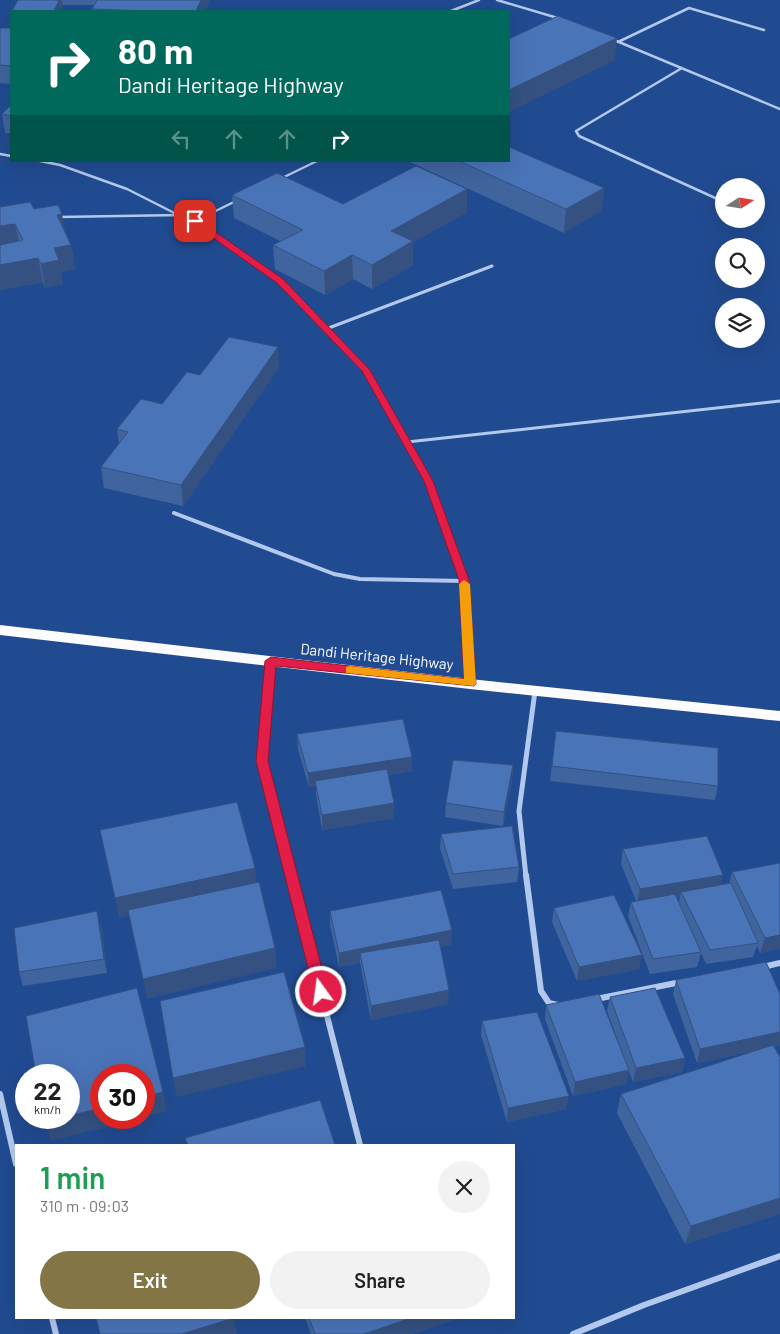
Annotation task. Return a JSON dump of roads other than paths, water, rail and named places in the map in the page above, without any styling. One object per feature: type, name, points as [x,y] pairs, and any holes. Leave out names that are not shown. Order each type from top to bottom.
[{"type":"highway","name":"Dandi Heritage Highway","points":[[0,630],[470,684],[780,716]]},
{"type":"street","points":[[271,661],[262,761],[360,1144]]},
{"type":"street","points":[[535,690],[519,811],[520,833],[541,992],[549,1003],[560,1006],[569,1004]]},
{"type":"street","points":[[751,969],[780,963]]},
{"type":"street","points":[[588,1000],[684,982]]},
{"type":"street","points":[[0,1094],[15,1160]]},
{"type":"street","points":[[573,1334],[644,1304],[780,1256]]},
{"type":"street","points":[[52,1319],[56,1334]]},
{"type":"lane","points":[[454,10],[479,0]]},
{"type":"lane","points":[[500,0],[564,20]]},
{"type":"lane","points":[[618,42],[689,8],[764,30]]},
{"type":"lane","points":[[609,38],[780,109]]},
{"type":"lane","points":[[682,68],[576,132],[579,136],[715,198]]},
{"type":"lane","points":[[45,162],[60,165],[127,189],[195,221],[280,281],[365,370],[428,481],[464,580],[470,684]]},
{"type":"lane","points":[[273,183],[315,162]]},
{"type":"lane","points":[[195,221],[238,200]]},
{"type":"lane","points":[[55,218],[182,215]]},
{"type":"lane","points":[[326,329],[492,266]]},
{"type":"lane","points":[[407,442],[780,401]]},
{"type":"lane","points":[[174,513],[334,574],[360,580],[464,580]]}]
